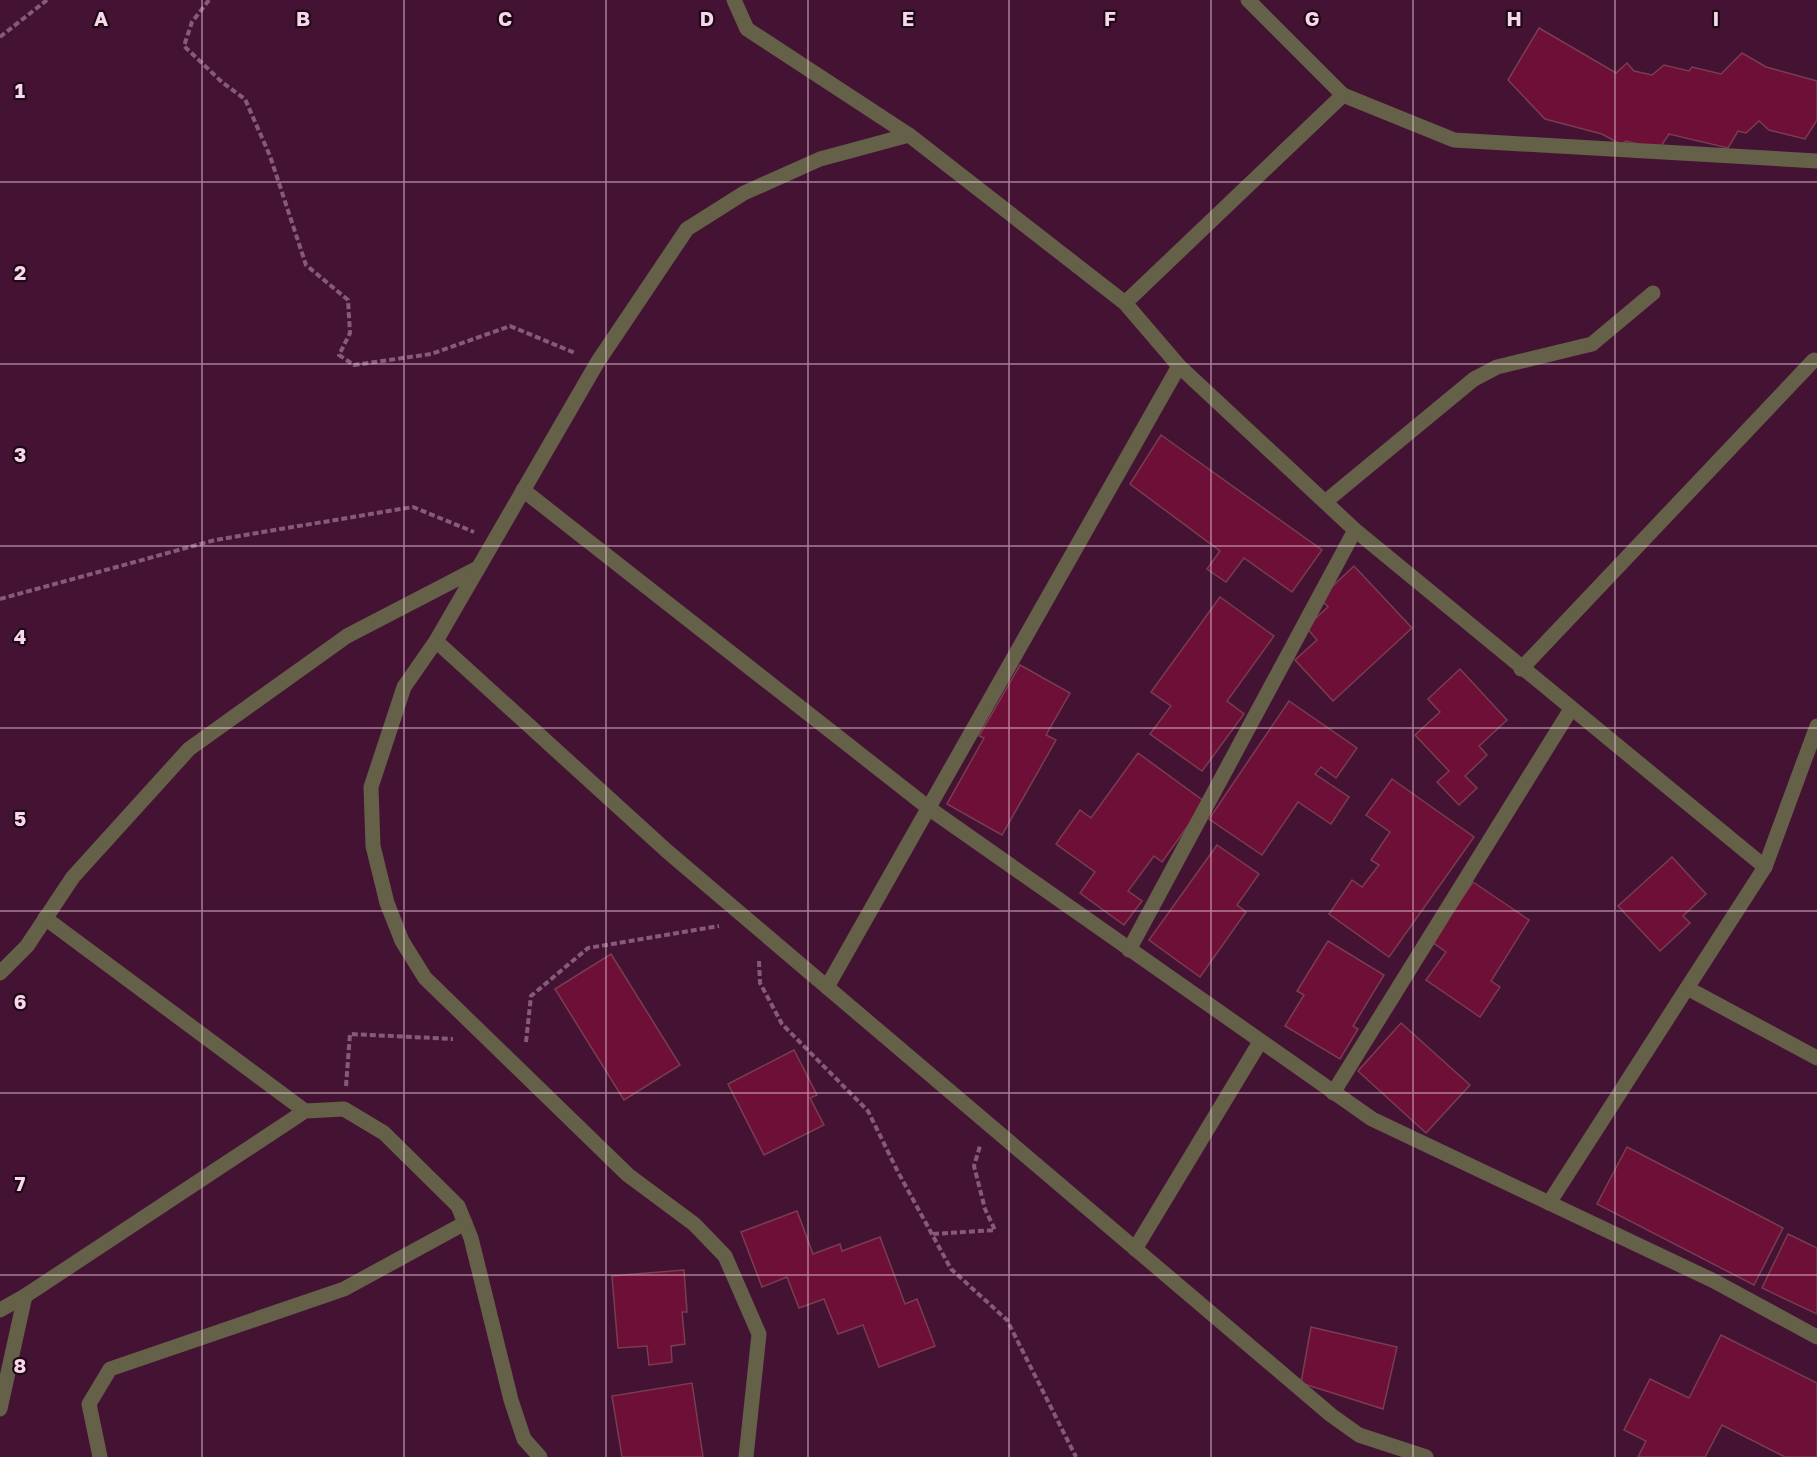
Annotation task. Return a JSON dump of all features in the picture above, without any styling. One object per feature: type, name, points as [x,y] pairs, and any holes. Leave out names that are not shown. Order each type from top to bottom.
[{"type":"street","points":[[734,0],[747,29],[909,135],[1125,303],[1179,366],[1355,530],[1521,669],[1765,867]]},
{"type":"street","points":[[1248,0],[1343,95],[1454,140],[1817,161]]},
{"type":"street","points":[[1125,303],[1343,95]]},
{"type":"street","points":[[746,1457],[759,1334],[725,1256],[694,1224],[628,1175],[425,978],[402,941],[387,903],[373,846],[371,787],[404,687],[436,641],[597,363],[687,229],[744,192],[820,159],[909,135]]},
{"type":"street","points":[[1325,502],[1474,379],[1497,367],[1592,344],[1653,293]]},
{"type":"street","points":[[1521,669],[1814,360]]},
{"type":"street","points":[[827,987],[930,809],[1179,366]]},
{"type":"street","points":[[523,490],[930,809],[1371,1119],[1714,1281],[1817,1337]]},
{"type":"street","points":[[1129,950],[1355,530]]},
{"type":"street","points":[[0,973],[27,946],[73,877],[189,749],[347,636],[478,568]]},
{"type":"street","points":[[436,641],[668,852],[1331,1415],[1359,1435],[1426,1457]]},
{"type":"street","points":[[1334,1093],[1571,709]]},
{"type":"street","points":[[1549,1203],[1765,867],[1817,726]]},
{"type":"street","points":[[45,918],[305,1111]]},
{"type":"street","points":[[1687,988],[1817,1058]]},
{"type":"street","points":[[1135,1249],[1260,1042]]},
{"type":"street","points":[[0,1310],[25,1296],[305,1111],[344,1109],[384,1133],[458,1206],[465,1223],[514,1410],[524,1439],[540,1457]]},
{"type":"street","points":[[100,1457],[89,1404],[110,1369],[344,1288],[465,1223]]},
{"type":"street","points":[[0,1409],[25,1296]]},
{"type":"path","points":[[0,37],[48,0]]},
{"type":"path","points":[[209,0],[192,22],[184,46],[223,83],[245,99],[270,156],[306,265],[348,300],[350,333],[339,355],[354,364],[431,354],[510,326],[597,363]]},
{"type":"path","points":[[0,598],[215,540],[413,507],[494,540]]},
{"type":"path","points":[[523,1073],[531,996],[588,948],[753,925],[760,983],[782,1024],[868,1111],[951,1269],[1007,1320],[1076,1457]]},
{"type":"path","points":[[344,1109],[350,1034],[489,1040]]},
{"type":"path","points":[[932,1234],[995,1230],[985,1209],[974,1166],[988,1124]]},
{"type":"building","points":[[1539,28],[1616,73],[1627,63],[1634,71],[1652,75],[1664,65],[1689,71],[1692,67],[1721,74],[1742,53],[1766,67],[1817,81],[1817,120],[1805,139],[1769,130],[1759,121],[1746,133],[1738,131],[1728,148],[1669,134],[1659,149],[1626,141],[1622,145],[1602,134],[1545,119],[1508,80]]},
{"type":"building","points":[[1161,435],[1322,550],[1292,592],[1244,558],[1226,582],[1207,569],[1220,551],[1130,484]]},
{"type":"building","points":[[1354,566],[1412,628],[1333,701],[1295,660],[1317,640],[1306,627],[1328,607],[1320,598]]},
{"type":"building","points":[[1220,597],[1274,636],[1227,701],[1244,714],[1202,771],[1150,734],[1171,706],[1151,692]]},
{"type":"building","points":[[1020,665],[1070,693],[1046,735],[1056,740],[1002,835],[947,804],[984,738],[979,736]]},
{"type":"building","points":[[1460,669],[1507,720],[1479,746],[1487,755],[1465,776],[1477,788],[1459,805],[1437,782],[1449,771],[1415,735],[1440,712],[1428,699]]},
{"type":"building","points":[[1289,701],[1357,748],[1336,778],[1321,767],[1315,774],[1349,797],[1331,824],[1298,802],[1262,855],[1209,819]]},
{"type":"building","points":[[1138,753],[1205,802],[1162,862],[1154,856],[1128,891],[1142,901],[1124,925],[1080,893],[1095,872],[1056,844],[1080,810],[1091,818]]},
{"type":"building","points":[[1392,779],[1474,837],[1389,957],[1329,914],[1352,880],[1362,887],[1379,865],[1371,860],[1390,832],[1366,815]]},
{"type":"building","points":[[1217,845],[1259,874],[1237,905],[1246,912],[1200,977],[1149,940]]},
{"type":"building","points":[[1672,857],[1706,894],[1683,916],[1690,923],[1660,951],[1618,906]]},
{"type":"building","points":[[1473,882],[1529,920],[1491,981],[1500,987],[1480,1017],[1426,980],[1446,952],[1432,942]]},
{"type":"building","points":[[1328,941],[1384,975],[1353,1026],[1358,1029],[1340,1059],[1285,1026],[1304,995],[1297,991]]},
{"type":"building","points":[[611,954],[680,1065],[624,1100],[555,989]]},
{"type":"building","points":[[1401,1023],[1470,1085],[1426,1133],[1358,1071]]},
{"type":"building","points":[[794,1050],[817,1095],[810,1098],[824,1125],[764,1155],[728,1084]]},
{"type":"building","points":[[1627,1147],[1783,1228],[1754,1285],[1597,1204]]},
{"type":"building","points":[[797,1211],[813,1254],[840,1244],[842,1251],[880,1237],[905,1304],[917,1299],[935,1346],[879,1367],[863,1325],[838,1334],[824,1299],[799,1308],[787,1277],[762,1287],[741,1232]]},
{"type":"building","points":[[1788,1234],[1817,1248],[1817,1314],[1762,1288]]},
{"type":"building","points":[[684,1270],[687,1312],[682,1312],[685,1344],[671,1346],[672,1362],[649,1365],[647,1346],[618,1348],[612,1276]]},
{"type":"building","points":[[1311,1327],[1397,1347],[1383,1409],[1301,1383]]},
{"type":"building","points":[[1721,1335],[1817,1383],[1817,1457],[1785,1457],[1722,1425],[1705,1457],[1638,1457],[1646,1441],[1624,1430],[1650,1379],[1689,1398]]},
{"type":"building","points":[[692,1383],[703,1457],[622,1457],[612,1396]]}]
